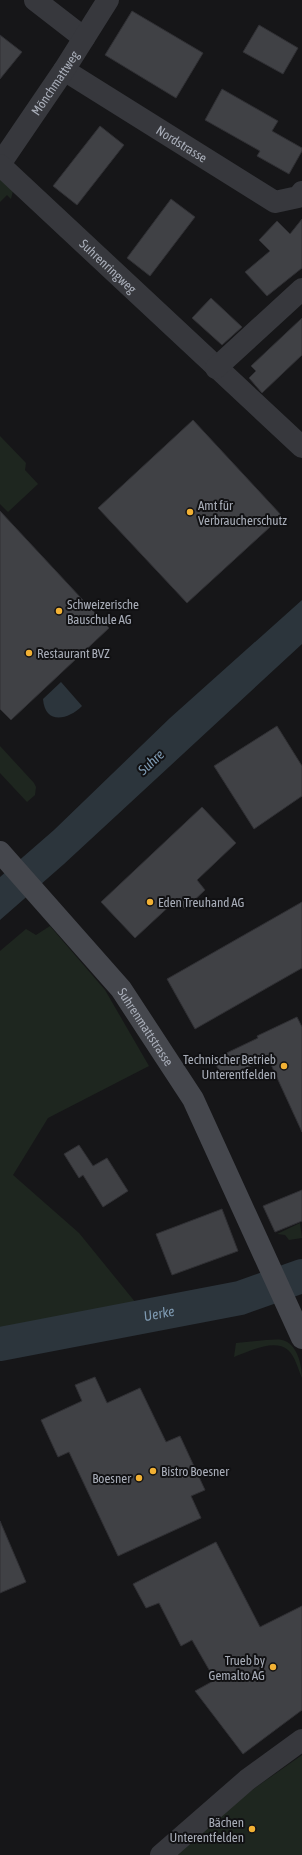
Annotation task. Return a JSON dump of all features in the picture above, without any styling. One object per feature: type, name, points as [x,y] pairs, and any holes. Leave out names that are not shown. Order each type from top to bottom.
[{"type":"street","points":[[35,0],[84,38]]},
{"type":"street","name":"Mönchmattweg","points":[[0,165],[64,70],[108,0]]},
{"type":"street","name":"Nordstrasse","points":[[64,70],[275,202],[298,197],[302,192]]},
{"type":"street","name":"Suhrenringweg","points":[[0,165],[302,447]]},
{"type":"street","points":[[216,368],[302,290]]},
{"type":"street","name":"Suhrenmattstrasse","points":[[1,853],[121,989],[192,1099],[302,1338]]},
{"type":"street","points":[[161,1855],[247,1780],[302,1740]]},
{"type":"shaded area","points":[[0,176],[15,183],[11,199],[7,195],[0,202]]},
{"type":"shaded area","points":[[0,436],[26,463],[25,470],[38,484],[8,512],[0,504]]},
{"type":"shaded area","points":[[0,746],[36,787],[35,795],[27,802],[0,773]]},
{"type":"shaded area","points":[[50,926],[105,990],[149,1066],[48,1118],[13,1175],[79,1233],[140,1308],[0,1331],[0,951],[26,929],[36,935]]},
{"type":"shaded area","points":[[300,1223],[302,1238],[289,1240],[285,1235],[277,1234]]},
{"type":"shaded area","points":[[282,1340],[291,1345],[300,1361],[302,1378],[293,1356],[288,1350],[276,1345],[254,1349],[234,1357],[236,1343]]},
{"type":"shaded area","name":"Bächen Unterentfelden","points":[[302,1755],[302,1855],[173,1855],[232,1804]]},
{"type":"water","name":"Suhre","points":[[302,600],[302,644],[64,864],[0,920],[0,877],[54,830],[170,718]]},
{"type":"water","points":[[61,682],[82,706],[64,717],[58,718],[48,713],[43,699]]},
{"type":"building","points":[[132,11],[203,53],[176,98],[105,55]]},
{"type":"building","points":[[259,25],[298,48],[283,74],[243,52]]},
{"type":"building","points":[[0,35],[22,52],[0,79]]},
{"type":"building","points":[[222,89],[278,121],[272,131],[302,148],[302,151],[289,174],[257,156],[260,151],[205,120]]},
{"type":"building","points":[[100,126],[124,145],[77,205],[53,186]]},
{"type":"building","points":[[171,199],[195,217],[150,276],[127,258]]},
{"type":"building","points":[[302,219],[302,268],[267,296],[245,272],[270,251],[259,240],[277,221],[290,234]]},
{"type":"building","points":[[211,298],[242,327],[222,345],[192,318]]},
{"type":"building","points":[[302,318],[302,355],[262,393],[249,378],[256,371],[251,366]]},
{"type":"building","name":"Amt für Verbraucherschutz","points":[[193,420],[282,516],[187,603],[98,508]]},
{"type":"building","name":"Schweizerische Bauschule AG","points":[[0,511],[109,628],[11,720],[0,709]]},
{"type":"building","points":[[277,726],[302,766],[302,796],[254,829],[214,766]]},
{"type":"building","points":[[202,807],[236,843],[197,880],[205,890],[185,909],[176,900],[135,938],[101,902]]},
{"type":"building","points":[[302,902],[302,968],[195,1029],[167,979]]},
{"type":"building","points":[[297,1017],[302,1027],[302,1132],[268,1058],[222,1079],[214,1059]]},
{"type":"building","points":[[79,1145],[93,1166],[107,1158],[128,1191],[103,1207],[83,1175],[79,1178],[64,1154]]},
{"type":"building","points":[[302,1190],[302,1221],[275,1232],[263,1206]]},
{"type":"building","points":[[222,1209],[238,1251],[172,1275],[156,1234]]},
{"type":"building","points":[[95,1377],[107,1403],[140,1388],[166,1442],[180,1436],[205,1490],[191,1496],[201,1518],[118,1556],[69,1452],[58,1457],[41,1420],[82,1401],[75,1385]]},
{"type":"building","points":[[0,1521],[26,1582],[0,1593]]},
{"type":"building","points":[[216,1542],[260,1627],[302,1606],[302,1710],[243,1754],[195,1691],[215,1680],[192,1640],[181,1646],[159,1603],[146,1608],[133,1584]]},
{"type":"waterway","name":"Uerke","points":[[0,1344],[240,1298],[302,1276]]},
{"type":"place","name":"Amt für Verbraucherschutz","points":[[190,512]]},
{"type":"place","name":"Schweizerische Bauschule AG","points":[[59,611]]},
{"type":"place","name":"Restaurant BVZ","points":[[29,653]]},
{"type":"place","name":"Eden Treuhand AG","points":[[150,902]]},
{"type":"place","name":"Technischer Betrieb Unterentfelden","points":[[284,1066]]},
{"type":"place","name":"Bistro Boesner","points":[[153,1471]]},
{"type":"place","name":"Boesner","points":[[139,1478]]},
{"type":"place","name":"Trueb by Gemalto AG","points":[[273,1667]]},
{"type":"place","name":"Bächen Unterentfelden","points":[[252,1829]]}]
